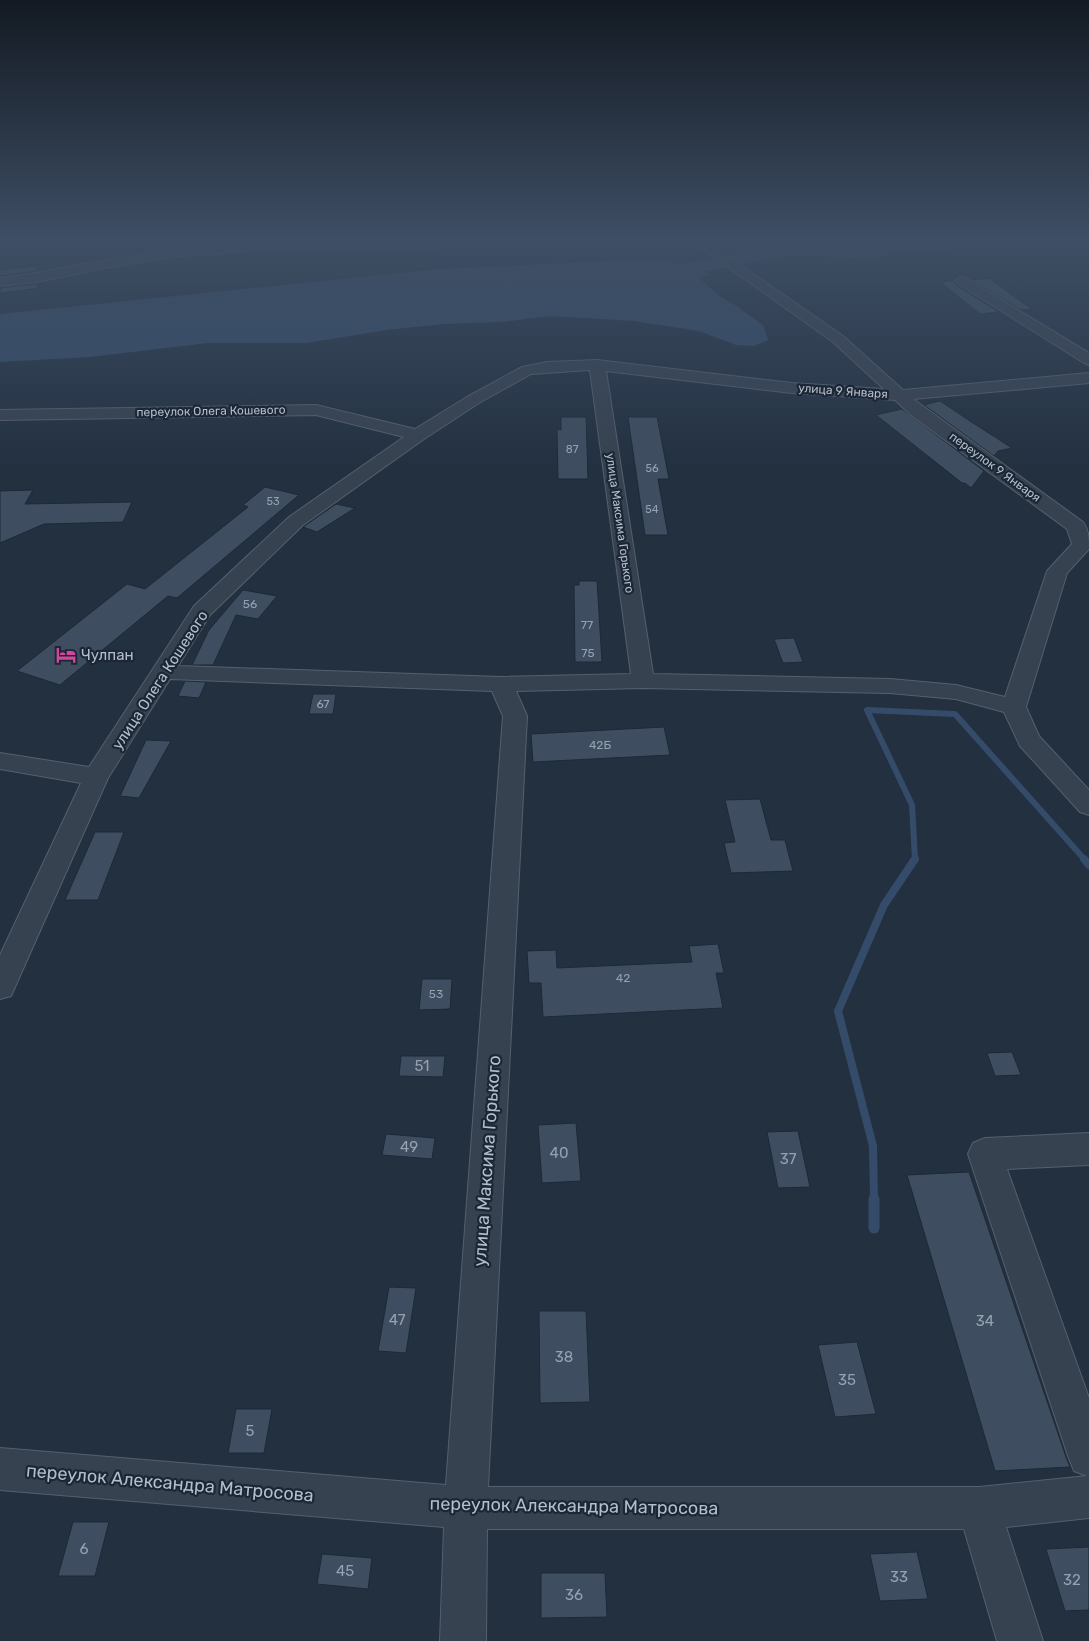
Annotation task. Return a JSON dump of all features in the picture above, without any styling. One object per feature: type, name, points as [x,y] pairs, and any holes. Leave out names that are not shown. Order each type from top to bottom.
[{"type":"street","name":"переулок 9 Января","points":[[806,317],[838,339],[918,411],[1076,526],[1086,544]]},
{"type":"street","points":[[1020,317],[1089,360]]},
{"type":"street","name":"улица 9 Января","points":[[597,365],[792,388],[900,395],[1089,378]]},
{"type":"street","name":"улица Олега Кошевого","points":[[0,987],[96,778],[202,611],[296,521],[418,435],[473,400],[527,370],[547,367],[597,365]]},
{"type":"street","name":"улица Максима Горького","points":[[597,365],[643,681]]},
{"type":"street","name":"переулок Олега Кошевого","points":[[0,414],[316,410],[418,435]]},
{"type":"street","points":[[1086,544],[1057,571],[1014,707],[1029,740],[1089,806]]},
{"type":"street","points":[[164,672],[502,684],[643,681],[890,686],[956,692],[1014,707]]},
{"type":"street","name":"улица Максима Горького","points":[[463,1641],[466,1508],[515,716],[502,684]]},
{"type":"street","points":[[0,761],[96,778]]},
{"type":"street","points":[[1089,1149],[985,1154],[1089,1456]]},
{"type":"street","name":"переулок Александра Матросова","points":[[0,1469],[466,1508],[979,1508],[1089,1497]]},
{"type":"street","points":[[979,1508],[1020,1641]]},
{"type":"water","points":[[0,317],[545,317],[503,322],[444,324],[386,330],[307,343],[208,343],[90,357],[0,362]]},
{"type":"water","points":[[560,317],[751,317],[763,325],[768,340],[754,346],[736,345],[699,331],[634,321]]},
{"type":"building","points":[[940,401],[1012,448],[998,451],[994,456],[924,405]]},
{"type":"building","points":[[902,409],[984,471],[971,488],[962,483],[876,415]]},
{"type":"building","points":[[561,417],[586,417],[588,479],[558,479],[557,429],[561,430]]},
{"type":"building","points":[[628,417],[657,417],[669,479],[658,479],[668,535],[645,535]]},
{"type":"building","points":[[265,487],[299,495],[177,598],[168,596],[60,685],[17,671],[127,584],[145,589],[248,507],[243,505]]},
{"type":"building","points":[[33,490],[25,504],[132,502],[123,522],[44,524],[0,543],[0,491]]},
{"type":"building","points":[[336,504],[355,508],[317,532],[303,527]]},
{"type":"building","points":[[579,581],[597,581],[602,662],[575,662],[574,585],[579,585]]},
{"type":"building","points":[[243,590],[277,596],[258,619],[236,615],[213,665],[192,665],[209,630]]},
{"type":"building","points":[[794,638],[803,662],[783,663],[774,639]]},
{"type":"building","points":[[185,681],[206,682],[199,698],[178,696]]},
{"type":"building","points":[[313,694],[336,694],[333,714],[309,714]]},
{"type":"building","points":[[664,727],[670,755],[533,762],[531,734]]},
{"type":"building","points":[[146,740],[171,741],[139,798],[120,796]]},
{"type":"building","points":[[760,799],[771,840],[785,840],[793,871],[731,873],[724,843],[735,842],[725,800]]},
{"type":"building","points":[[95,832],[124,832],[98,900],[65,900]]},
{"type":"building","points":[[718,944],[724,973],[716,973],[723,1008],[543,1017],[541,983],[529,983],[527,951],[556,950],[557,968],[692,962],[689,946]]},
{"type":"building","points":[[422,979],[452,979],[450,1009],[419,1010]]},
{"type":"building","points":[[1012,1052],[1021,1075],[995,1076],[987,1053]]},
{"type":"building","points":[[401,1056],[445,1056],[443,1077],[399,1076]]},
{"type":"building","points":[[576,1123],[581,1181],[542,1183],[538,1125]]},
{"type":"building","points":[[798,1131],[810,1187],[778,1188],[767,1132]]},
{"type":"building","points":[[386,1134],[435,1138],[432,1159],[382,1155]]},
{"type":"building","points":[[969,1172],[1070,1467],[995,1471],[907,1175]]},
{"type":"building","points":[[389,1287],[416,1288],[406,1353],[378,1351]]},
{"type":"building","points":[[539,1311],[586,1311],[590,1402],[540,1403]]},
{"type":"building","points":[[857,1342],[876,1414],[835,1417],[818,1345]]},
{"type":"building","points":[[236,1409],[272,1409],[264,1453],[228,1453]]},
{"type":"building","points":[[73,1522],[109,1522],[95,1576],[58,1576]]},
{"type":"building","points":[[1089,1547],[1089,1610],[1065,1611],[1046,1549]]},
{"type":"building","points":[[917,1552],[928,1599],[880,1601],[870,1554]]},
{"type":"building","points":[[322,1554],[372,1558],[368,1589],[317,1584]]},
{"type":"building","points":[[541,1573],[605,1573],[607,1617],[541,1618]]},
{"type":"waterway","points":[[915,859],[912,805],[867,710],[955,714],[1085,860]]},
{"type":"waterway","points":[[874,1200],[873,1146],[838,1011],[884,905],[915,859]]},
{"type":"waterway","points":[[1084,859],[1089,865]]},
{"type":"waterway","points":[[874,1200],[874,1228]]},
{"type":"place","name":"Чулпан","points":[[66,655]]}]
